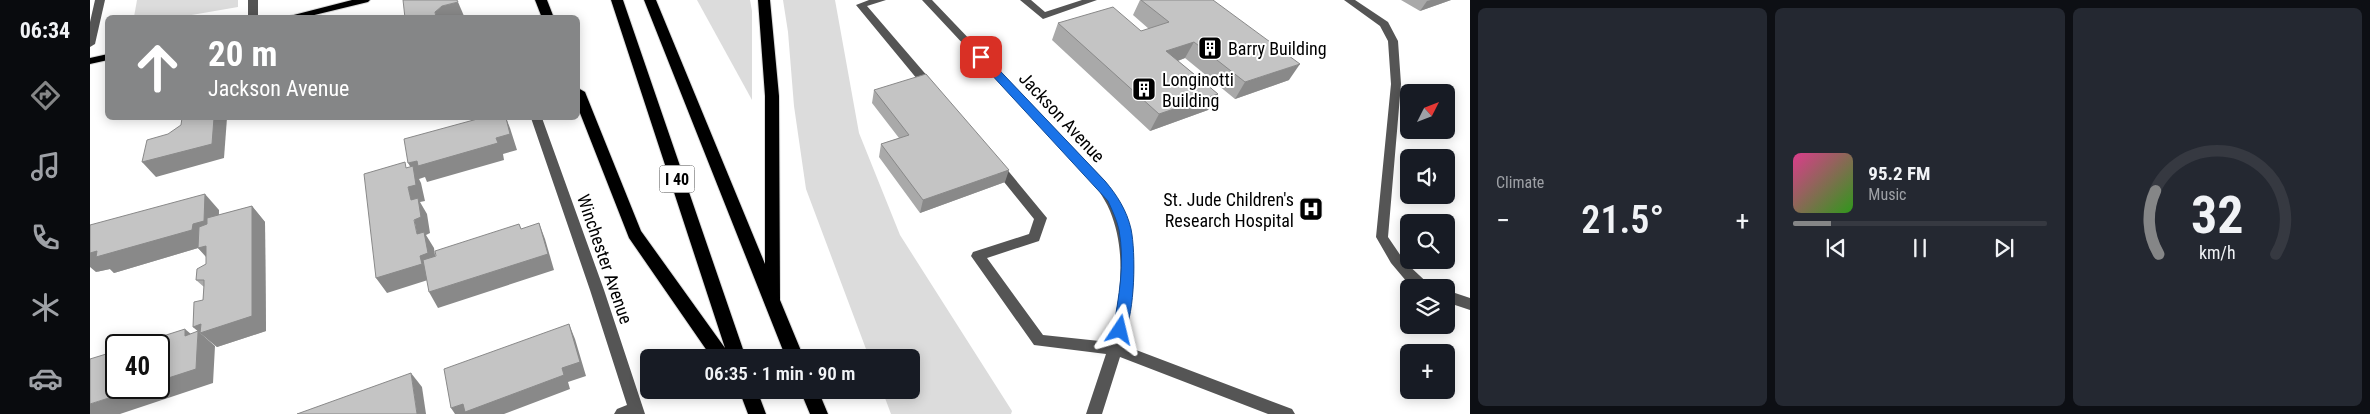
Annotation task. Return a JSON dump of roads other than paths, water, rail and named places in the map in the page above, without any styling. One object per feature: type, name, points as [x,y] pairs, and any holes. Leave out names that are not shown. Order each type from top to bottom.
[{"type":"highway","points":[[541,0],[547,15]]},
{"type":"highway","name":"I 40","points":[[617,0],[734,349]]},
{"type":"highway","name":"I 40","points":[[650,0],[791,349]]},
{"type":"highway","points":[[764,0],[772,96],[773,306]]},
{"type":"highway","points":[[580,97],[634,234],[716,349]]},
{"type":"highway","points":[[813,399],[819,414]]},
{"type":"main road","points":[[300,15],[365,0]]},
{"type":"main road","points":[[90,61],[105,58]]},
{"type":"street","points":[[90,44],[100,0]]},
{"type":"street","points":[[253,0],[253,15]]},
{"type":"street","points":[[881,0],[861,5],[938,96]]},
{"type":"street","name":"Jackson Avenue","points":[[927,0],[1102,184],[1120,213],[1125,228],[1126,292],[1116,349],[1094,414]]},
{"type":"street","points":[[1025,0],[1043,16],[1073,3],[1092,0]]},
{"type":"street","points":[[1349,0],[1384,24],[1393,41],[1396,84],[1382,238],[1394,259],[1411,279]]},
{"type":"street","name":"Winchester Avenue","points":[[537,120],[597,290],[632,412]]},
{"type":"street","points":[[990,157],[1042,218],[1034,237],[978,256],[1039,341],[1116,349],[1287,414]]},
{"type":"street","points":[[1455,299],[1470,304]]},
{"type":"place","name":"Barry Building","points":[[1210,48]]},
{"type":"place","name":"Longinotti Building","points":[[1144,89]]},
{"type":"place","name":"St. Jude Children's Research Hospital","points":[[1311,209]]}]
